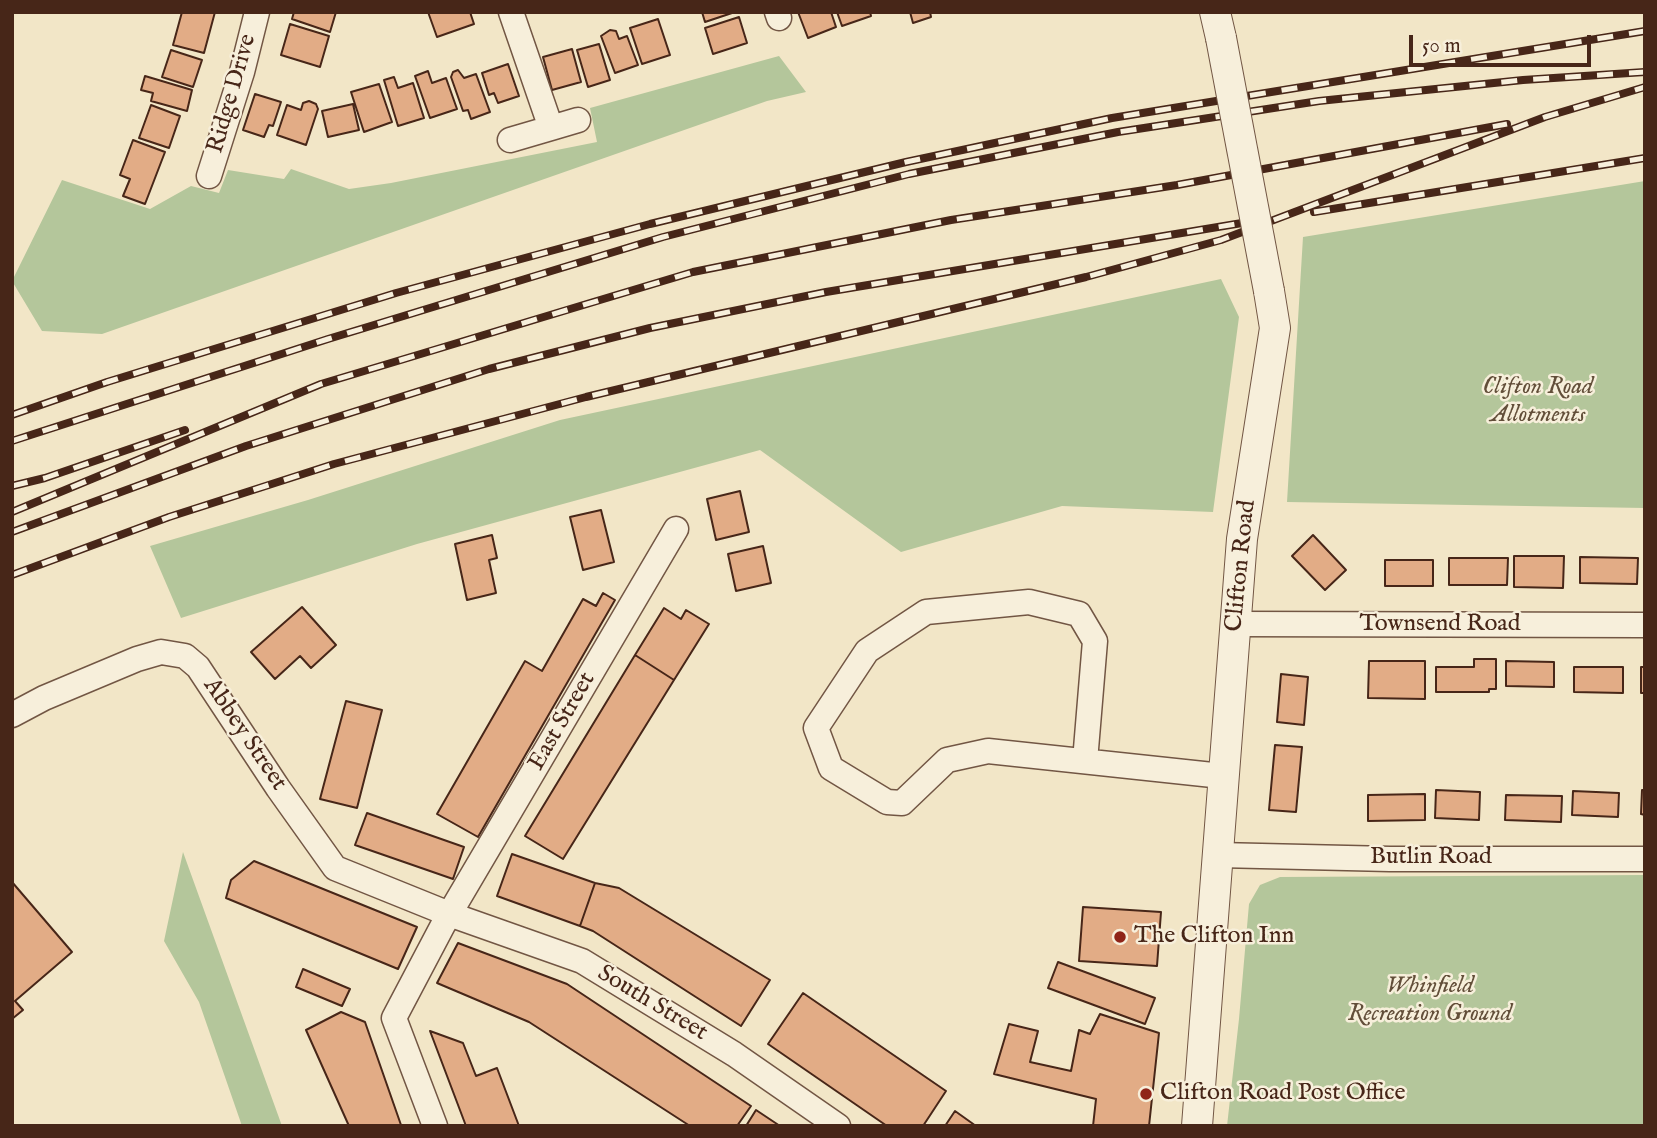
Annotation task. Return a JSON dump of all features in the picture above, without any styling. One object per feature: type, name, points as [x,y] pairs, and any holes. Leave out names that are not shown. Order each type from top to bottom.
[{"type":"street","name":"Ridge Drive","points":[[209,176],[242,72],[257,12]]},
{"type":"street","points":[[511,12],[551,128]]},
{"type":"street","name":"Clifton Road","points":[[1197,1126],[1242,539],[1275,328],[1218,25]]},
{"type":"street","points":[[510,140],[578,120]]},
{"type":"street","name":"East Street","points":[[435,1126],[394,1018],[449,914],[676,529]]},
{"type":"street","points":[[1085,761],[1095,641],[1079,614],[1029,602],[926,612],[867,651],[816,728],[831,768],[887,802],[902,803],[947,760],[988,751],[1222,776]]},
{"type":"street","name":"Townsend Road","points":[[1236,624],[1645,625]]},
{"type":"street","name":"Abbey Street","points":[[12,715],[44,698],[136,659],[161,652],[185,656],[198,667],[335,868],[449,914]]},
{"type":"street","name":"Butlin Road","points":[[1218,855],[1390,859],[1645,859]]},
{"type":"street","name":"South Street","points":[[449,914],[582,961],[734,1054],[838,1126]]},
{"type":"green space","points":[[779,56],[806,92],[767,101],[102,334],[42,331],[12,281],[62,180],[150,209],[191,186],[219,193],[228,170],[284,179],[291,169],[349,189],[391,183],[597,142],[590,108]]},
{"type":"green space","name":"Clifton Road Allotments","points":[[1645,181],[1645,508],[1287,502],[1303,237]]},
{"type":"green space","points":[[1221,279],[1239,317],[1213,512],[1062,506],[901,552],[760,450],[417,544],[181,618],[150,546],[308,500],[560,420]]},
{"type":"green space","points":[[183,852],[282,1126],[242,1126],[199,1002],[164,941]]},
{"type":"green space","name":"Whinfield Recreation Ground","points":[[1645,875],[1645,1126],[1227,1126],[1249,904],[1260,885],[1280,877]]},
{"type":"building","points":[[182,12],[215,12],[204,53],[173,45]]},
{"type":"building","points":[[294,12],[336,12],[330,32],[292,19]]},
{"type":"building","points":[[428,12],[470,12],[474,24],[437,37]]},
{"type":"building","points":[[702,12],[735,12],[705,22]]},
{"type":"building","points":[[798,12],[831,12],[836,27],[808,38]]},
{"type":"building","points":[[837,12],[870,12],[871,16],[842,26]]},
{"type":"building","points":[[910,12],[930,12],[931,17],[913,23]]},
{"type":"building","points":[[739,17],[747,43],[713,54],[705,28]]},
{"type":"building","points":[[658,19],[670,55],[642,64],[630,28]]},
{"type":"building","points":[[290,24],[329,36],[320,67],[281,55]]},
{"type":"building","points":[[610,30],[616,31],[619,39],[627,36],[638,65],[615,73],[601,36]]},
{"type":"building","points":[[599,44],[610,80],[588,87],[577,50]]},
{"type":"building","points":[[572,49],[581,82],[552,90],[543,57]]},
{"type":"building","points":[[171,50],[202,60],[193,87],[162,77]]},
{"type":"building","points":[[508,64],[519,96],[498,103],[494,93],[489,95],[482,73]]},
{"type":"building","points":[[458,70],[464,78],[476,74],[490,112],[471,119],[468,110],[463,111],[451,77],[453,72]]},
{"type":"building","points":[[428,71],[432,83],[446,78],[457,109],[430,118],[415,76]]},
{"type":"building","points":[[145,76],[192,90],[187,111],[151,101],[153,93],[141,90]]},
{"type":"building","points":[[394,77],[398,88],[413,83],[424,118],[398,126],[384,80]]},
{"type":"building","points":[[379,84],[392,122],[364,132],[351,92]]},
{"type":"building","points":[[255,94],[281,102],[273,126],[269,125],[264,137],[243,130]]},
{"type":"building","points":[[309,101],[316,104],[318,109],[306,145],[277,135],[287,105],[301,110],[303,103]]},
{"type":"building","points":[[353,104],[359,130],[328,137],[322,111]]},
{"type":"building","points":[[151,105],[180,116],[169,148],[139,138]]},
{"type":"building","points":[[133,140],[165,152],[145,204],[123,196],[130,179],[120,175]]},
{"type":"building","points":[[740,491],[749,532],[716,540],[707,499]]},
{"type":"building","points":[[601,510],[614,562],[583,570],[570,517]]},
{"type":"building","points":[[492,535],[497,558],[489,560],[496,593],[467,600],[455,544]]},
{"type":"building","points":[[1313,535],[1346,570],[1325,590],[1292,556]]},
{"type":"building","points":[[763,546],[771,583],[736,591],[728,554]]},
{"type":"building","points":[[1514,556],[1564,556],[1563,588],[1514,587]]},
{"type":"building","points":[[1580,557],[1638,558],[1637,584],[1580,583]]},
{"type":"building","points":[[1449,558],[1508,558],[1507,585],[1449,585]]},
{"type":"building","points":[[1385,560],[1433,560],[1433,586],[1385,586]]},
{"type":"building","points":[[603,593],[615,600],[478,837],[437,814],[525,661],[542,671],[583,599],[596,606]]},
{"type":"building","points":[[302,607],[336,645],[311,668],[300,656],[275,679],[251,652]]},
{"type":"building","points":[[664,608],[681,619],[686,610],[709,624],[674,680],[635,655]]},
{"type":"building","points":[[635,655],[674,680],[563,859],[525,836]]},
{"type":"building","points":[[1474,659],[1496,659],[1496,689],[1489,689],[1489,692],[1436,692],[1436,667],[1474,667]]},
{"type":"building","points":[[1369,661],[1425,661],[1425,699],[1368,698]]},
{"type":"building","points":[[1506,661],[1554,662],[1554,687],[1506,686]]},
{"type":"building","points":[[1574,667],[1623,667],[1623,693],[1574,692]]},
{"type":"building","points":[[1641,667],[1645,667],[1645,693],[1641,693]]},
{"type":"building","points":[[1281,674],[1308,677],[1304,725],[1277,722]]},
{"type":"building","points":[[346,701],[382,710],[357,808],[320,799]]},
{"type":"building","points":[[1275,745],[1302,747],[1296,812],[1269,810]]},
{"type":"building","points":[[1436,790],[1480,792],[1479,820],[1435,818]]},
{"type":"building","points":[[1642,790],[1645,790],[1645,815],[1641,814]]},
{"type":"building","points":[[1573,791],[1619,793],[1618,817],[1572,815]]},
{"type":"building","points":[[1425,794],[1425,820],[1368,821],[1368,795]]},
{"type":"building","points":[[1506,795],[1562,796],[1561,822],[1505,820]]},
{"type":"building","points":[[367,813],[464,847],[453,879],[355,845]]},
{"type":"building","points":[[512,854],[595,883],[580,926],[497,896]]},
{"type":"building","points":[[254,861],[417,927],[398,969],[226,898],[231,880]]},
{"type":"building","points":[[12,882],[72,952],[15,1001],[23,1010],[12,1019]]},
{"type":"building","points":[[595,883],[619,888],[770,980],[741,1026],[593,931],[580,926]]},
{"type":"building","name":"The Clifton Inn","points":[[1083,907],[1161,912],[1157,966],[1079,961]]},
{"type":"building","points":[[458,943],[567,984],[751,1106],[737,1126],[690,1126],[529,1022],[437,983]]},
{"type":"building","points":[[1058,962],[1155,998],[1145,1024],[1048,988]]},
{"type":"building","points":[[303,969],[350,989],[342,1006],[296,987]]},
{"type":"building","points":[[803,993],[946,1091],[923,1126],[887,1126],[768,1044]]},
{"type":"building","points":[[341,1012],[365,1022],[401,1125],[349,1126],[306,1030]]},
{"type":"building","points":[[1100,1014],[1159,1033],[1149,1126],[1093,1126],[1096,1099],[994,1074],[1009,1024],[1038,1031],[1030,1062],[1071,1071],[1079,1030],[1090,1034]]},
{"type":"building","points":[[430,1031],[463,1043],[476,1076],[497,1068],[519,1126],[466,1126]]},
{"type":"building","points":[[756,1110],[780,1126],[746,1126]]},
{"type":"building","points":[[955,1111],[976,1126],[945,1126]]},
{"type":"railway","points":[[12,415],[107,382],[396,293],[650,224],[906,162],[1112,118],[1645,31]]},
{"type":"railway","points":[[12,441],[328,339],[663,237],[909,174],[1118,132],[1319,101],[1523,80],[1645,72]]},
{"type":"railway","points":[[12,575],[169,517],[334,464],[586,397],[1086,277],[1221,240],[1545,117],[1645,87]]},
{"type":"railway","points":[[12,512],[321,384],[693,272],[951,220],[1177,185],[1507,124]]},
{"type":"railway","points":[[1314,212],[1645,158]]},
{"type":"railway","points":[[12,532],[246,446],[489,369],[650,328],[826,292],[1248,222]]},
{"type":"railway","points":[[12,486],[45,478],[185,430]]},
{"type":"place","name":"The Clifton Inn","points":[[1120,937]]},
{"type":"place","name":"Clifton Road Post Office","points":[[1146,1094]]}]
